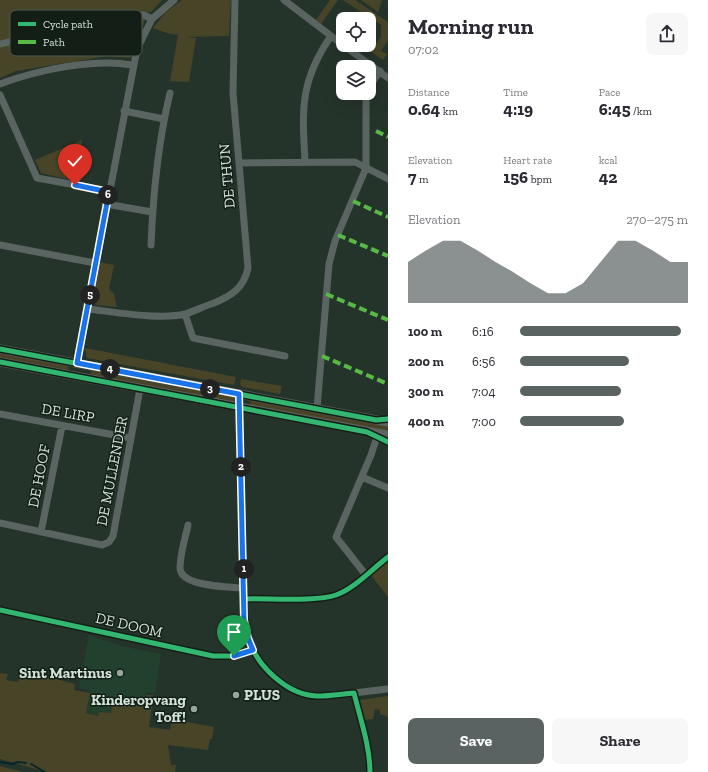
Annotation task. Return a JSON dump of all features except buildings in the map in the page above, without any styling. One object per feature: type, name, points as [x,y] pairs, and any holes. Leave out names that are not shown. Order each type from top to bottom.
[{"type":"street","points":[[142,36],[152,19],[174,0]]},
{"type":"street","name":"DE THUN","points":[[88,309],[165,316],[185,314],[232,294],[241,286],[248,268],[233,93],[235,0]]},
{"type":"street","points":[[284,0],[336,40]]},
{"type":"street","points":[[142,15],[152,19]]},
{"type":"street","points":[[305,161],[303,117],[306,90],[318,55],[331,36]]},
{"type":"street","points":[[0,44],[10,42]]},
{"type":"street","points":[[353,52],[388,78]]},
{"type":"street","points":[[74,377],[88,309],[95,263],[132,65],[135,56]]},
{"type":"street","points":[[0,84],[24,75],[104,62],[132,65]]},
{"type":"street","points":[[376,77],[380,71]]},
{"type":"street","points":[[151,245],[152,212],[164,119],[170,93]]},
{"type":"street","points":[[0,95],[37,178],[109,192]]},
{"type":"street","points":[[317,408],[329,264],[335,241],[366,168],[366,100]]},
{"type":"street","points":[[124,112],[164,119]]},
{"type":"street","points":[[239,163],[305,161],[355,162],[388,179]]},
{"type":"street","points":[[106,204],[152,212]]},
{"type":"street","points":[[0,245],[95,263]]},
{"type":"street","points":[[185,314],[194,338],[285,356]]},
{"type":"street","points":[[0,349],[388,422]]},
{"type":"street","points":[[0,362],[388,435]]},
{"type":"street","name":"DE MULLENDER","points":[[0,523],[102,545],[109,542],[113,536],[140,389]]},
{"type":"street","points":[[239,394],[244,620],[248,638],[253,650],[268,670],[294,690],[317,696],[388,688]]},
{"type":"street","name":"DE LIRP","points":[[0,414],[131,438]]},
{"type":"street","name":"DE HOOF","points":[[41,532],[62,426]]},
{"type":"street","points":[[365,574],[336,537],[371,455],[378,434]]},
{"type":"street","points":[[362,477],[388,488]]},
{"type":"street","points":[[188,525],[180,569],[184,578],[189,581],[207,584],[244,588]]},
{"type":"street","points":[[244,599],[331,596],[348,588],[388,557]]},
{"type":"street","name":"DE DOOM","points":[[0,610],[214,656],[234,656],[253,650]]},
{"type":"street","points":[[354,693],[370,764],[370,772]]},
{"type":"shaded area","points":[[0,0],[162,0],[151,12],[142,12],[142,10],[10,10],[10,39],[0,41]]},
{"type":"shaded area","points":[[182,0],[231,0],[229,36],[186,37],[196,38],[189,82],[170,81],[178,35],[184,36],[167,33],[153,28],[166,12]]},
{"type":"shaded area","points":[[330,0],[338,0],[321,24],[316,20]]},
{"type":"shaded area","points":[[343,0],[355,0],[373,12],[361,12]]},
{"type":"shaded area","points":[[361,0],[382,0],[378,12]]},
{"type":"shaded area","points":[[376,14],[388,22],[388,40],[381,51],[387,54],[383,60],[371,52],[376,52],[376,44],[381,36],[381,25],[376,22]]},
{"type":"shaded area","points":[[142,18],[145,20],[142,28]]},
{"type":"shaded area","points":[[10,44],[10,56],[107,56],[16,71],[0,78],[0,46]]},
{"type":"shaded area","points":[[107,56],[131,56],[130,58]]},
{"type":"shaded area","points":[[82,140],[76,181],[41,173],[35,160]]},
{"type":"shaded area","points":[[99,262],[114,265],[109,289],[114,294],[117,307],[96,305],[92,302]]},
{"type":"shaded area","points":[[85,348],[236,377],[234,385],[87,358]]},
{"type":"shaded area","points":[[0,352],[66,365],[69,369],[67,371],[0,360]]},
{"type":"shaded area","points":[[91,371],[234,396],[237,401],[235,403],[90,376]]},
{"type":"shaded area","points":[[241,379],[282,386],[280,394],[243,387],[240,385]]},
{"type":"shaded area","points":[[251,399],[388,425],[387,433],[250,406]]},
{"type":"shaded area","points":[[388,562],[388,597],[371,575]]},
{"type":"shaded area","name":"Sint Martinus","points":[[89,635],[121,646],[161,654],[155,693],[147,692],[145,704],[114,699],[115,697],[112,696],[110,713],[99,711],[99,715],[87,713],[90,690],[79,688]]},
{"type":"shaded area","points":[[0,673],[8,674],[6,680],[18,682],[21,673],[41,675],[75,684],[74,690],[90,693],[86,713],[98,716],[99,712],[111,713],[112,704],[146,706],[147,695],[153,695],[149,727],[170,730],[172,719],[214,727],[212,739],[210,739],[208,750],[168,745],[171,765],[176,765],[175,772],[46,772],[0,759]]},
{"type":"shaded area","points":[[388,696],[388,717],[380,714],[380,710],[375,709],[373,719],[363,720],[360,700]]},
{"type":"shaded area","points":[[0,766],[23,772],[0,772]]},
{"type":"waterway","points":[[0,762],[12,764],[18,762],[26,763]]},
{"type":"waterway","points":[[31,764],[45,772]]},
{"type":"marked path","points":[[376,131],[388,137]]},
{"type":"marked path","points":[[353,201],[388,217]]},
{"type":"marked path","points":[[338,235],[388,256]]},
{"type":"marked path","points":[[326,294],[388,320]]},
{"type":"marked path","points":[[322,356],[388,384]]},
{"type":"cycle path","points":[[0,349],[376,420],[388,419]]},
{"type":"cycle path","points":[[0,362],[367,432],[388,442]]},
{"type":"cycle path","points":[[370,772],[367,742],[354,693],[317,696],[306,694],[284,685],[258,659],[252,648],[245,624],[244,599],[304,599],[336,595],[357,583],[388,557]]},
{"type":"cycle path","points":[[0,610],[213,656],[234,656],[253,650]]},
{"type":"place","name":"Sint Martinus","points":[[120,673]]},
{"type":"place","name":"PLUS","points":[[236,695]]},
{"type":"place","name":"Kinderopvang Toff!","points":[[194,709]]},
{"type":"route","points":[[75,185],[109,192],[77,363],[239,394],[244,620],[248,638],[253,650],[234,656]]}]
